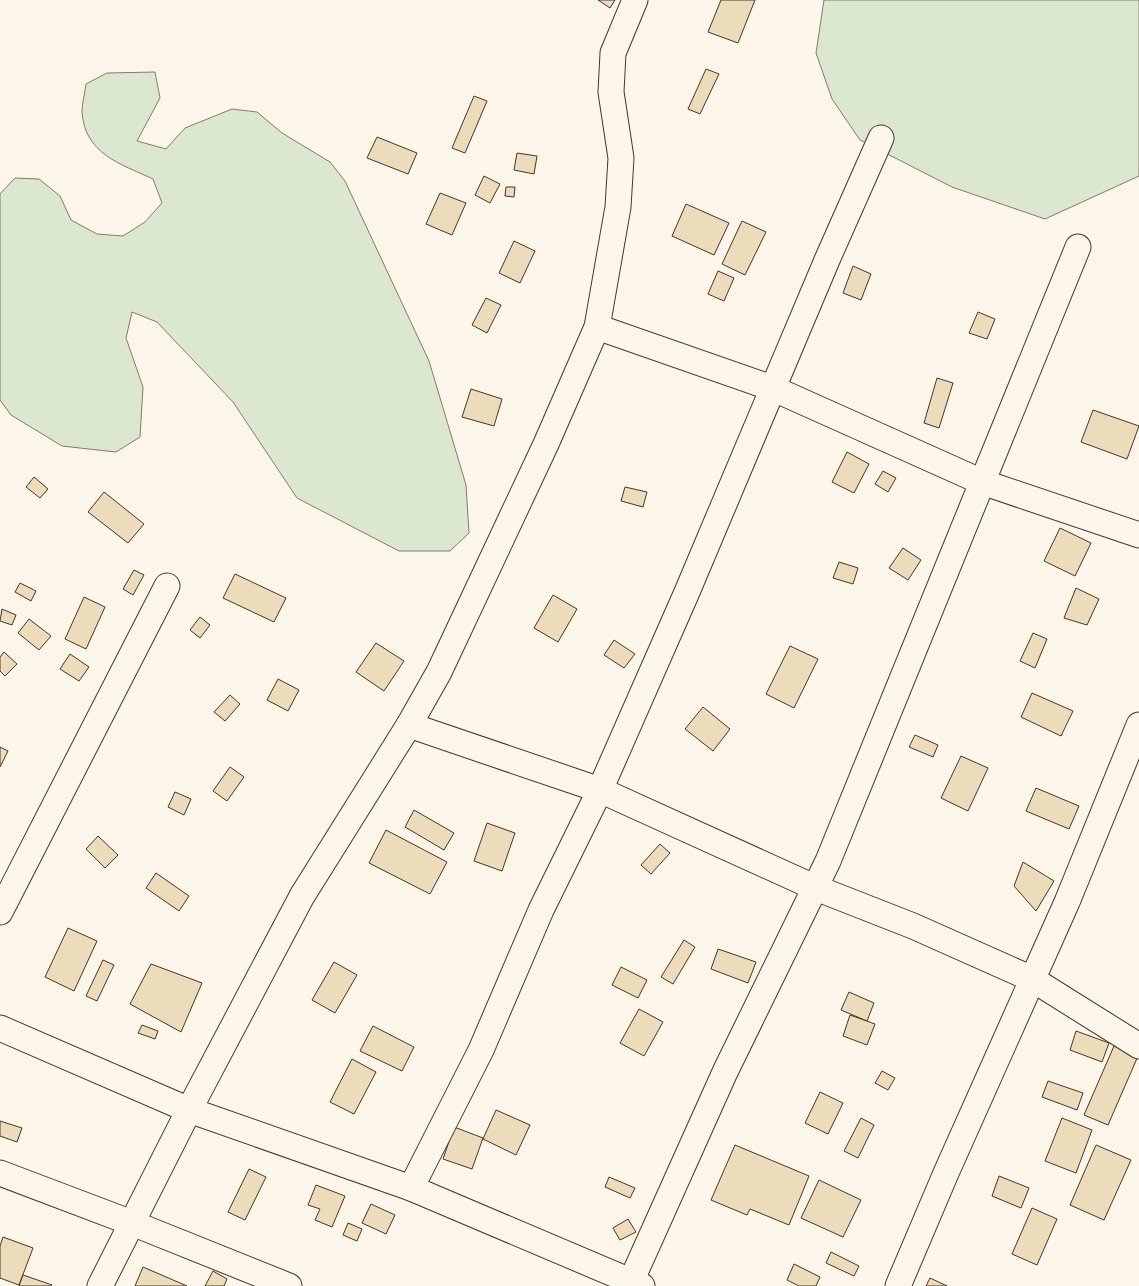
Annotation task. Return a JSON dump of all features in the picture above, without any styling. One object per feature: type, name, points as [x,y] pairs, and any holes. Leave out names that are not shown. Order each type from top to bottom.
[{"type":"street","points":[[100,1286],[189,1110],[302,896],[409,725],[463,623],[546,444],[597,327],[618,207],[621,158],[611,92],[613,53],[635,0]]},
{"type":"street","points":[[411,1188],[480,1050],[541,910],[600,790],[687,592],[772,388],[881,138]]},
{"type":"street","points":[[0,1028],[189,1110],[411,1188],[634,1284],[725,1072],[816,888],[1078,246]]},
{"type":"street","points":[[597,327],[772,388],[982,482],[1139,535]]},
{"type":"street","points":[[0,912],[167,586]]},
{"type":"street","points":[[409,725],[600,790],[816,888],[913,926],[1032,979],[1139,1046]]},
{"type":"street","points":[[898,1286],[946,1173],[1067,902],[1139,726]]},
{"type":"street","points":[[0,1173],[132,1222],[289,1286]]},
{"type":"green space","points":[[824,0],[1139,0],[1139,176],[1045,219],[952,187],[860,140],[832,99],[816,53]]},
{"type":"green space","points":[[155,72],[160,98],[137,141],[166,149],[185,128],[232,109],[257,112],[282,133],[330,162],[345,181],[429,361],[466,485],[469,533],[450,551],[399,551],[297,498],[233,402],[157,322],[132,312],[126,338],[143,387],[140,437],[116,452],[62,446],[11,415],[0,400],[0,194],[15,178],[39,179],[60,196],[71,220],[97,234],[123,236],[145,222],[162,203],[153,179],[106,156],[97,147],[89,138],[84,126],[82,108],[86,84],[107,73]]},
{"type":"building","points":[[598,0],[615,0],[610,8]]},
{"type":"building","points":[[721,0],[755,0],[738,43],[708,32]]},
{"type":"building","points":[[706,69],[719,74],[700,114],[688,109]]},
{"type":"building","points":[[474,96],[487,101],[465,153],[452,148]]},
{"type":"building","points":[[377,137],[417,153],[408,174],[367,158]]},
{"type":"building","points":[[517,153],[537,156],[534,174],[514,170]]},
{"type":"building","points":[[484,176],[500,184],[490,203],[475,195]]},
{"type":"building","points":[[506,187],[515,187],[514,197],[505,196]]},
{"type":"building","points":[[440,193],[466,203],[452,235],[426,224]]},
{"type":"building","points":[[686,204],[729,223],[714,255],[672,236]]},
{"type":"building","points":[[742,221],[766,232],[745,275],[722,264]]},
{"type":"building","points":[[514,241],[535,251],[520,283],[499,273]]},
{"type":"building","points":[[853,266],[871,274],[861,300],[843,293]]},
{"type":"building","points":[[718,271],[734,278],[724,301],[708,294]]},
{"type":"building","points":[[486,298],[501,305],[487,333],[472,325]]},
{"type":"building","points":[[978,312],[995,319],[987,339],[969,333]]},
{"type":"building","points":[[937,378],[953,383],[939,428],[924,423]]},
{"type":"building","points":[[471,389],[502,399],[494,426],[462,417]]},
{"type":"building","points":[[1093,410],[1139,426],[1127,459],[1081,442]]},
{"type":"building","points":[[847,452],[869,464],[854,493],[832,482]]},
{"type":"building","points":[[883,471],[896,478],[888,492],[875,484]]},
{"type":"building","points":[[34,477],[48,489],[40,498],[26,487]]},
{"type":"building","points":[[625,487],[647,492],[643,507],[621,501]]},
{"type":"building","points":[[104,492],[144,524],[128,543],[88,512]]},
{"type":"building","points":[[1060,528],[1091,543],[1075,576],[1044,561]]},
{"type":"building","points":[[903,548],[921,560],[908,580],[889,568]]},
{"type":"building","points":[[839,562],[858,568],[853,584],[833,578]]},
{"type":"building","points":[[134,570],[144,575],[133,595],[123,589]]},
{"type":"building","points":[[235,574],[286,598],[274,622],[223,598]]},
{"type":"building","points":[[20,583],[36,591],[31,601],[15,592]]},
{"type":"building","points":[[1076,588],[1099,599],[1087,625],[1064,618]]},
{"type":"building","points":[[553,595],[577,609],[558,642],[534,628]]},
{"type":"building","points":[[84,597],[105,607],[86,649],[65,639]]},
{"type":"building","points":[[2,609],[16,615],[12,625],[0,621]]},
{"type":"building","points":[[200,617],[210,625],[200,638],[190,630]]},
{"type":"building","points":[[29,619],[51,636],[39,650],[18,633]]},
{"type":"building","points":[[1033,633],[1047,639],[1035,668],[1020,661]]},
{"type":"building","points":[[614,640],[635,654],[624,668],[604,655]]},
{"type":"building","points":[[376,643],[404,661],[384,691],[356,672]]},
{"type":"building","points":[[790,646],[818,659],[794,708],[766,694]]},
{"type":"building","points":[[4,652],[17,664],[5,676],[0,671],[0,657]]},
{"type":"building","points":[[70,654],[89,667],[79,681],[60,669]]},
{"type":"building","points":[[278,679],[299,690],[288,711],[267,700]]},
{"type":"building","points":[[1032,693],[1073,711],[1061,736],[1021,717]]},
{"type":"building","points":[[230,695],[240,704],[225,721],[214,712]]},
{"type":"building","points":[[703,707],[730,729],[713,751],[685,729]]},
{"type":"building","points":[[915,735],[938,745],[933,757],[909,747]]},
{"type":"building","points":[[0,747],[8,751],[0,767]]},
{"type":"building","points":[[961,756],[988,768],[968,811],[941,798]]},
{"type":"building","points":[[230,767],[244,777],[227,801],[213,791]]},
{"type":"building","points":[[1036,788],[1079,806],[1069,829],[1026,811]]},
{"type":"building","points":[[175,792],[191,799],[184,815],[168,807]]},
{"type":"building","points":[[414,810],[454,833],[444,850],[405,827]]},
{"type":"building","points":[[487,823],[515,833],[502,871],[474,861]]},
{"type":"building","points":[[386,830],[447,862],[430,894],[369,863]]},
{"type":"building","points":[[98,836],[118,855],[105,868],[86,849]]},
{"type":"building","points":[[660,844],[670,853],[651,874],[641,865]]},
{"type":"building","points":[[1023,862],[1054,881],[1036,911],[1014,886]]},
{"type":"building","points":[[156,873],[189,896],[179,911],[146,888]]},
{"type":"building","points":[[68,928],[97,941],[74,991],[45,977]]},
{"type":"building","points":[[684,940],[695,947],[673,984],[661,977]]},
{"type":"building","points":[[718,949],[756,962],[748,983],[711,969]]},
{"type":"building","points":[[103,960],[114,965],[97,1001],[86,996]]},
{"type":"building","points":[[334,962],[357,975],[335,1013],[312,1000]]},
{"type":"building","points":[[151,964],[202,983],[181,1032],[130,1004]]},
{"type":"building","points":[[621,967],[647,980],[638,998],[612,985]]},
{"type":"building","points":[[849,992],[874,1003],[867,1021],[841,1010]]},
{"type":"building","points":[[639,1009],[663,1022],[644,1056],[620,1043]]},
{"type":"building","points":[[850,1015],[875,1024],[867,1045],[843,1036]]},
{"type":"building","points":[[142,1025],[158,1031],[155,1039],[138,1033]]},
{"type":"building","points":[[373,1026],[414,1047],[402,1071],[360,1051]]},
{"type":"building","points":[[1076,1031],[1109,1043],[1102,1062],[1070,1050]]},
{"type":"building","points":[[1114,1046],[1138,1056],[1108,1125],[1084,1115]]},
{"type":"building","points":[[352,1059],[376,1072],[354,1114],[330,1102]]},
{"type":"building","points":[[882,1071],[895,1078],[888,1090],[875,1083]]},
{"type":"building","points":[[1048,1081],[1083,1093],[1077,1110],[1042,1097]]},
{"type":"building","points":[[820,1092],[843,1103],[828,1134],[805,1123]]},
{"type":"building","points":[[496,1110],[530,1125],[516,1155],[483,1139]]},
{"type":"building","points":[[861,1118],[874,1125],[858,1158],[844,1151]]},
{"type":"building","points":[[1062,1118],[1092,1130],[1076,1173],[1045,1161]]},
{"type":"building","points":[[0,1121],[22,1128],[17,1142],[0,1136]]},
{"type":"building","points":[[454,1127],[483,1138],[472,1169],[443,1159]]},
{"type":"building","points":[[735,1145],[809,1176],[789,1225],[750,1209],[747,1215],[711,1200]]},
{"type":"building","points":[[1096,1145],[1131,1160],[1104,1220],[1070,1205]]},
{"type":"building","points":[[249,1169],[266,1177],[245,1220],[228,1212]]},
{"type":"building","points":[[999,1176],[1029,1188],[1021,1208],[992,1196]]},
{"type":"building","points":[[609,1177],[635,1188],[630,1198],[605,1187]]},
{"type":"building","points":[[819,1180],[861,1200],[843,1237],[801,1218]]},
{"type":"building","points":[[316,1185],[345,1196],[332,1227],[315,1220],[320,1209],[308,1205]]},
{"type":"building","points":[[371,1204],[395,1215],[386,1234],[362,1223]]},
{"type":"building","points":[[1032,1208],[1057,1219],[1037,1265],[1012,1254]]},
{"type":"building","points":[[628,1219],[636,1232],[620,1240],[613,1228]]},
{"type":"building","points":[[348,1223],[362,1229],[357,1241],[343,1235]]},
{"type":"building","points":[[3,1237],[33,1248],[19,1285],[0,1278],[0,1246]]},
{"type":"building","points":[[831,1252],[859,1266],[854,1276],[826,1263]]},
{"type":"building","points":[[794,1264],[820,1277],[816,1286],[799,1286],[787,1280]]},
{"type":"building","points":[[143,1267],[187,1286],[135,1286]]},
{"type":"building","points":[[213,1271],[227,1279],[224,1286],[205,1286]]},
{"type":"building","points":[[23,1275],[52,1285],[19,1286]]},
{"type":"building","points":[[930,1278],[947,1286],[926,1286]]}]
